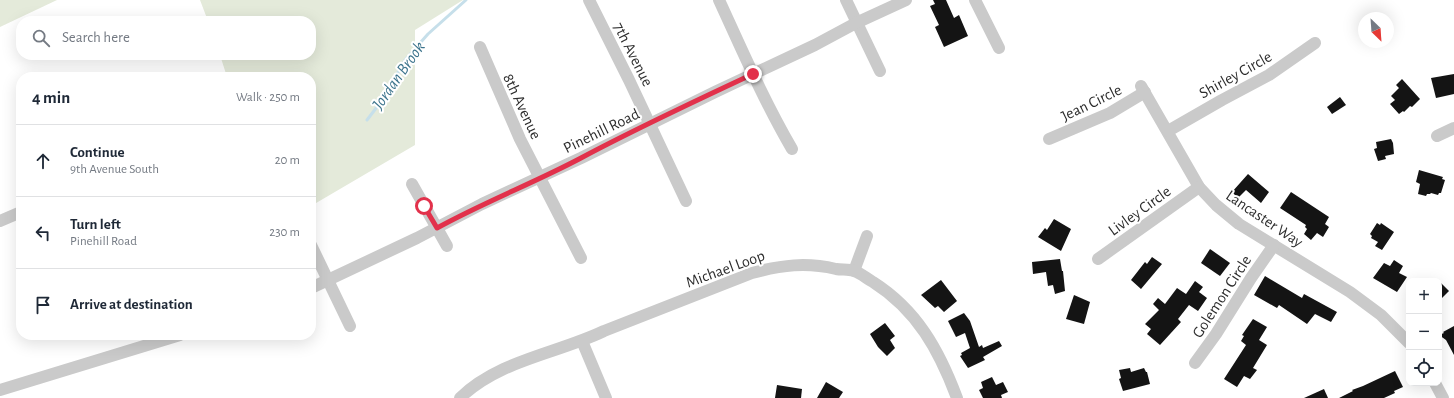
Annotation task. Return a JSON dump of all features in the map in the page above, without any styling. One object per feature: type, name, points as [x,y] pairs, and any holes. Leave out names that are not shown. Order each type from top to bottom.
[{"type":"street","name":"7th Avenue","points":[[589,0],[650,123],[686,201]]},
{"type":"street","points":[[719,0],[753,74],[792,149]]},
{"type":"street","points":[[846,0],[880,71]]},
{"type":"street","name":"Pinehill Road","points":[[316,286],[906,0]]},
{"type":"street","points":[[975,0],[999,48]]},
{"type":"street","name":"Shirley Circle","points":[[1168,131],[1269,75],[1315,43]]},
{"type":"street","name":"8th Avenue","points":[[480,47],[520,139],[581,258]]},
{"type":"street","name":"Lancaster Way","points":[[1143,89],[1199,187],[1216,205],[1239,224],[1350,292],[1381,315],[1406,340]]},
{"type":"street","name":"Jean Circle","points":[[1049,139],[1110,112],[1143,89]]},
{"type":"street","points":[[1437,136],[1454,128]]},
{"type":"street","points":[[412,184],[447,246]]},
{"type":"street","name":"Livley Circle","points":[[1098,259],[1199,187]]},
{"type":"street","points":[[0,221],[16,214]]},
{"type":"street","points":[[854,271],[867,236]]},
{"type":"street","name":"Golemon Circle","points":[[1195,363],[1240,297],[1250,278],[1274,245]]},
{"type":"street","points":[[316,256],[350,326]]},
{"type":"street","name":"Michael Loop","points":[[460,398],[482,380],[510,366],[550,350],[582,341],[752,273],[773,267],[794,264],[817,265],[854,271],[889,293],[907,309],[928,338],[957,398]]},
{"type":"street","points":[[0,390],[164,340]]},
{"type":"street","points":[[582,341],[606,398]]},
{"type":"street","points":[[1437,386],[1443,398]]},
{"type":"green space","points":[[0,0],[57,0],[23,16],[16,16],[16,19],[0,27]]},
{"type":"green space","points":[[200,0],[463,0],[415,30],[415,145],[316,203],[316,72],[225,72],[222,60],[316,60],[316,16],[206,16]]},
{"type":"building","points":[[933,0],[946,0],[954,18],[959,15],[968,36],[944,47],[935,27],[939,25],[930,6],[935,4]]},
{"type":"building","points":[[1454,74],[1454,94],[1436,98],[1431,78]]},
{"type":"building","points":[[1402,79],[1420,99],[1412,107],[1410,106],[1404,112],[1403,111],[1399,114],[1390,104],[1395,100],[1391,96],[1399,88],[1396,85]]},
{"type":"building","points":[[1340,97],[1346,105],[1332,114],[1327,107]]},
{"type":"building","points":[[1391,139],[1394,154],[1385,156],[1386,159],[1378,161],[1374,149],[1377,148],[1376,142]]},
{"type":"building","points":[[1419,170],[1443,177],[1442,179],[1445,180],[1441,193],[1438,195],[1431,193],[1427,194],[1426,196],[1418,194],[1420,184],[1416,182]]},
{"type":"building","points":[[1248,174],[1269,192],[1261,203],[1246,190],[1238,198],[1232,192]]},
{"type":"building","points":[[1291,192],[1329,217],[1325,224],[1329,227],[1323,237],[1317,233],[1311,240],[1304,234],[1307,229],[1305,227],[1306,225],[1280,208]]},
{"type":"building","points":[[1054,219],[1071,229],[1061,251],[1038,237],[1045,228],[1047,230]]},
{"type":"building","points":[[1377,223],[1380,225],[1381,223],[1394,232],[1382,250],[1375,246],[1378,242],[1371,238],[1372,236],[1370,234]]},
{"type":"building","points":[[1210,249],[1230,263],[1220,276],[1201,263]]},
{"type":"building","points":[[1152,257],[1162,264],[1141,289],[1131,280],[1145,262],[1147,264]]},
{"type":"building","points":[[1060,259],[1065,291],[1055,294],[1053,285],[1048,286],[1046,272],[1033,274],[1032,262]]},
{"type":"building","points":[[1394,260],[1403,266],[1399,273],[1407,277],[1397,292],[1373,278],[1384,263],[1390,266]]},
{"type":"building","points":[[1265,276],[1302,298],[1304,294],[1337,312],[1331,322],[1315,314],[1307,324],[1279,305],[1277,308],[1254,295]]},
{"type":"building","points":[[941,280],[957,301],[944,312],[938,306],[935,308],[921,295]]},
{"type":"building","points":[[1195,281],[1203,287],[1199,292],[1207,298],[1198,311],[1189,305],[1178,319],[1181,322],[1160,345],[1147,334],[1151,329],[1145,324],[1159,310],[1153,304],[1158,298],[1165,304],[1177,288],[1186,294]]},
{"type":"building","points":[[1442,284],[1449,291],[1442,298]]},
{"type":"building","points":[[1074,295],[1090,302],[1084,324],[1066,319]]},
{"type":"building","points":[[964,313],[970,321],[979,347],[982,345],[983,348],[999,341],[1002,346],[983,357],[985,360],[968,368],[960,356],[962,355],[961,353],[970,348],[965,333],[956,337],[948,321]]},
{"type":"building","points":[[1253,319],[1267,327],[1259,340],[1267,345],[1253,368],[1257,370],[1250,379],[1244,376],[1237,387],[1224,379],[1246,345],[1241,341],[1244,336],[1242,335]]},
{"type":"building","points":[[885,323],[895,336],[890,340],[895,348],[887,356],[878,347],[870,334]]},
{"type":"building","points":[[1454,326],[1454,355],[1446,340],[1442,337],[1443,332]]},
{"type":"building","points":[[1130,368],[1131,372],[1144,368],[1147,372],[1150,384],[1123,391],[1119,379],[1121,378],[1119,370]]},
{"type":"building","points":[[1395,371],[1403,387],[1394,391],[1395,393],[1384,398],[1339,398],[1353,391],[1352,390]]},
{"type":"building","points":[[992,377],[996,385],[1003,382],[1008,392],[1001,395],[1002,398],[983,398],[979,390],[983,388],[981,382]]},
{"type":"building","points":[[826,382],[843,392],[839,398],[817,398]]},
{"type":"building","points":[[777,385],[802,389],[801,398],[775,398]]},
{"type":"building","points":[[1324,389],[1328,398],[1304,398]]},
{"type":"waterway","name":"Jordan Brook","points":[[367,120],[383,99],[405,60],[428,34],[466,0]]},
{"type":"route","points":[[424,206],[437,228],[482,204],[581,158],[753,74]]}]
